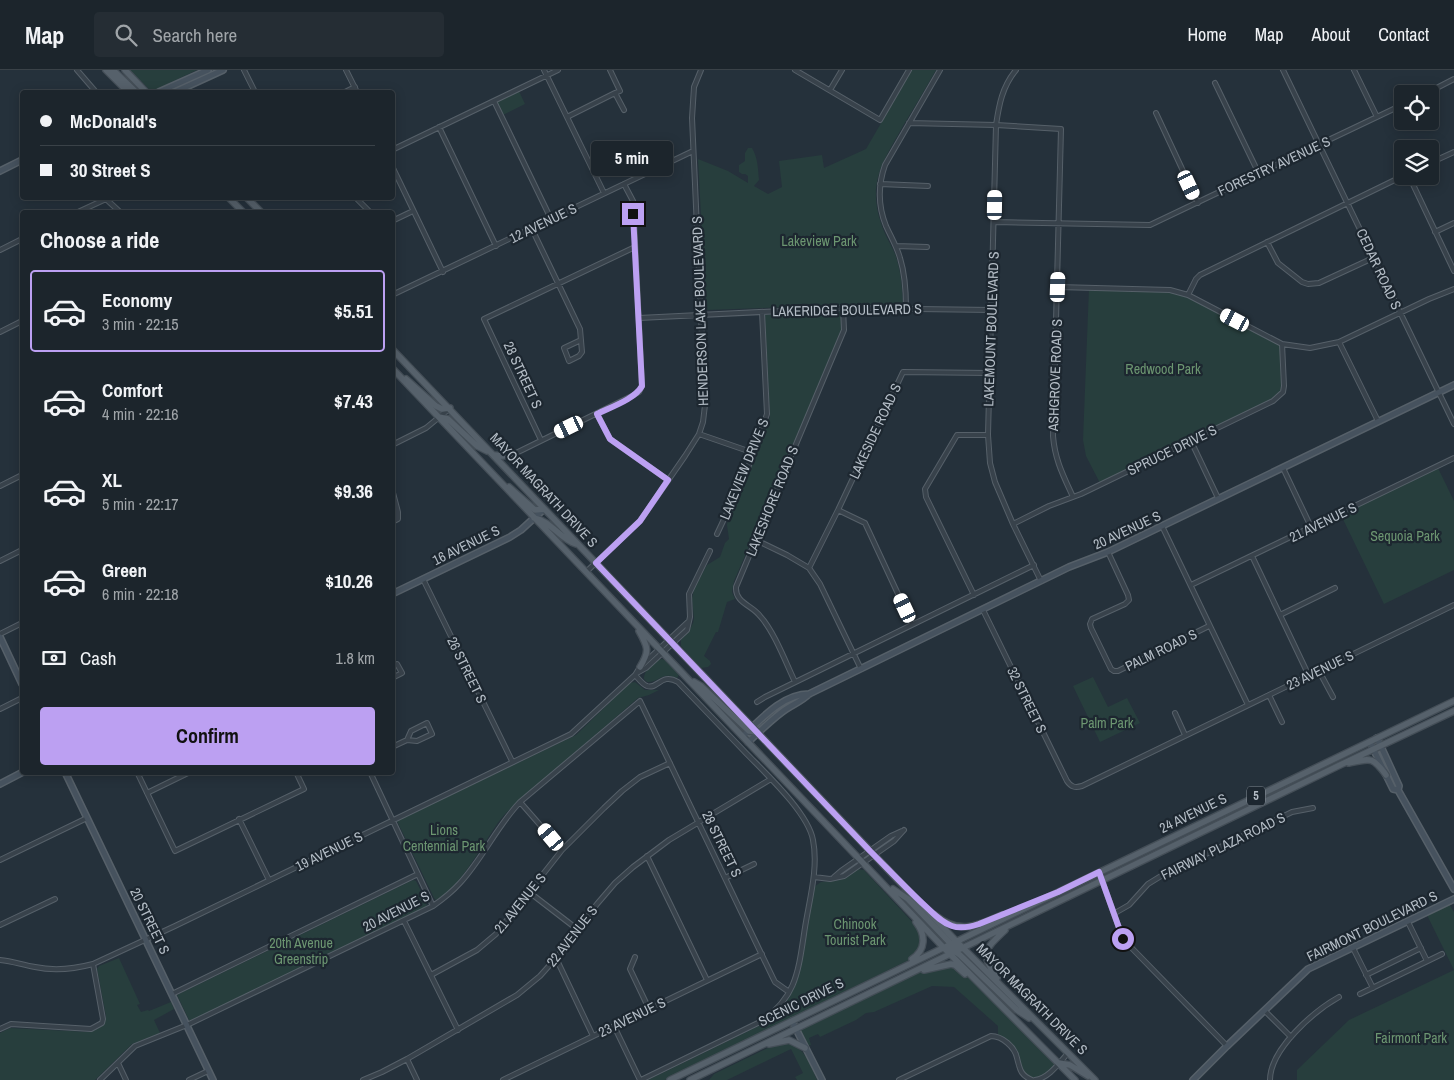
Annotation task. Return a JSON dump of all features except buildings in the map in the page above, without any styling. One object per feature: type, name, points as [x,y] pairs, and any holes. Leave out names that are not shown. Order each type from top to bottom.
[{"type":"main road","points":[[106,70],[126,90]]},
{"type":"main road","points":[[113,70],[134,90]]},
{"type":"main road","points":[[125,70],[144,90]]},
{"type":"main road","points":[[231,200],[241,210]]},
{"type":"main road","points":[[249,200],[259,210]]},
{"type":"main road","name":"MAYOR MAGRATH DRIVE S","points":[[395,352],[671,641],[751,729],[758,732],[902,884],[953,942]]},
{"type":"main road","points":[[395,356],[402,359]]},
{"type":"main road","points":[[395,370],[414,384],[436,406],[442,409],[450,408]]},
{"type":"main road","name":"MAYOR MAGRATH DRIVE S","points":[[395,371],[944,947]]},
{"type":"main road","points":[[439,417],[448,418],[477,446],[492,454],[512,455]]},
{"type":"main road","points":[[508,470],[508,461],[512,455]]},
{"type":"main road","points":[[501,483],[511,488],[535,510],[544,509]]},
{"type":"main road","points":[[534,518],[542,519],[569,542],[578,544]]},
{"type":"main road","points":[[634,623],[648,649],[640,667]]},
{"type":"main road","points":[[687,678],[701,686],[751,729]]},
{"type":"main road","name":"24 AVENUE S","points":[[944,947],[1454,701]]},
{"type":"main road","name":"24 AVENUE S","points":[[953,953],[1454,711]]},
{"type":"main road","points":[[1338,766],[1364,760],[1372,761],[1377,762],[1386,775]]},
{"type":"main road","points":[[883,883],[908,899],[957,947],[963,948]]},
{"type":"main road","points":[[902,884],[936,916],[944,922],[959,927],[979,924],[1058,892]]},
{"type":"main road","points":[[890,890],[918,925],[923,936],[920,953],[896,970]]},
{"type":"main road","points":[[1006,990],[989,966],[986,952],[989,946],[1010,925]]},
{"type":"main road","points":[[944,947],[949,947],[953,953],[1017,1010],[1038,1022]]},
{"type":"main road","name":"SCENIC DRIVE S","points":[[670,1080],[944,947]]},
{"type":"main road","name":"MAYOR MAGRATH DRIVE S","points":[[963,948],[1094,1080]]},
{"type":"main road","name":"MAYOR MAGRATH DRIVE S","points":[[953,953],[994,999],[1075,1080]]},
{"type":"main road","name":"SCENIC DRIVE S","points":[[690,1080],[953,953]]},
{"type":"main road","points":[[880,988],[928,968],[952,964],[994,999]]},
{"type":"main road","points":[[760,1046],[786,1040],[805,1048]]},
{"type":"main road","points":[[1059,1063],[1070,1066],[1094,1080]]},
{"type":"street","points":[[77,70],[94,90]]},
{"type":"street","points":[[163,90],[208,70]]},
{"type":"street","points":[[179,90],[223,70]]},
{"type":"street","points":[[244,70],[255,90]]},
{"type":"street","points":[[346,70],[355,88],[350,90]]},
{"type":"street","points":[[544,70],[604,193]]},
{"type":"street","points":[[395,149],[558,70]]},
{"type":"street","points":[[567,117],[620,91],[610,70]]},
{"type":"street","name":"HENDERSON LAKE BOULEVARD S","points":[[586,572],[640,521],[699,434],[703,422],[705,405],[693,151],[694,87],[702,70]]},
{"type":"street","points":[[795,70],[880,120],[910,70]]},
{"type":"street","points":[[830,90],[842,70]]},
{"type":"street","points":[[906,308],[903,268],[881,210],[880,184],[885,165],[940,70]]},
{"type":"street","name":"LAKEMOUNT BOULEVARD S","points":[[1016,70],[1010,76],[999,103],[996,125],[988,435],[990,463],[995,482],[1041,581]]},
{"type":"street","name":"CEDAR ROAD S","points":[[1283,70],[1454,424]]},
{"type":"street","points":[[1354,70],[1377,117]]},
{"type":"street","points":[[1439,87],[1454,79]]},
{"type":"street","points":[[1215,83],[1259,174]]},
{"type":"street","points":[[615,93],[624,110]]},
{"type":"street","points":[[494,101],[551,219]]},
{"type":"street","name":"FORESTRY AVENUE S","points":[[994,222],[1150,226],[1394,108]]},
{"type":"street","points":[[1156,113],[1198,203]]},
{"type":"street","points":[[909,123],[996,125]]},
{"type":"street","name":"ASHGROVE ROAD S","points":[[996,125],[1061,129],[1053,436],[1060,468],[1073,497]]},
{"type":"street","points":[[439,128],[496,246]]},
{"type":"street","name":"12 AVENUE S","points":[[395,294],[693,151]]},
{"type":"street","points":[[1439,159],[1454,152]]},
{"type":"street","points":[[0,171],[20,161]]},
{"type":"street","points":[[395,172],[443,272]]},
{"type":"street","points":[[1188,295],[1200,275],[1394,180]]},
{"type":"street","points":[[512,455],[639,392],[642,386],[632,201],[624,184]]},
{"type":"street","points":[[880,184],[928,186]]},
{"type":"street","points":[[1413,185],[1454,271]]},
{"type":"street","points":[[82,210],[104,200]]},
{"type":"street","points":[[107,200],[118,210]]},
{"type":"street","points":[[358,200],[368,210]]},
{"type":"street","points":[[395,220],[413,211]]},
{"type":"street","points":[[1435,232],[1454,222]]},
{"type":"street","points":[[532,229],[580,329],[583,348],[581,355],[569,361],[564,348],[581,340]]},
{"type":"street","points":[[0,250],[20,240]]},
{"type":"street","points":[[1267,242],[1278,263],[1302,282],[1308,284],[1319,283],[1373,258]]},
{"type":"street","points":[[896,246],[927,247]]},
{"type":"street","points":[[559,284],[635,247]]},
{"type":"street","name":"28 STREET S","points":[[541,440],[484,320],[559,284]]},
{"type":"street","points":[[1058,287],[1170,290],[1188,295],[1282,344],[1310,348],[1339,342],[1429,298],[1454,289]]},
{"type":"street","name":"LAKERIDGE BOULEVARD S","points":[[639,318],[843,308],[992,310]]},
{"type":"street","name":"LAKESHORE ROAD S","points":[[795,682],[767,625],[757,612],[741,601],[736,587],[844,330],[843,308]]},
{"type":"street","name":"LAKEVIEW DRIVE S","points":[[717,534],[754,453],[767,414],[762,312]]},
{"type":"street","points":[[0,332],[20,322]]},
{"type":"street","points":[[1339,342],[1378,421]]},
{"type":"street","name":"SPRUCE DRIVE S","points":[[1014,524],[1273,402],[1283,392],[1284,386],[1282,344]]},
{"type":"street","name":"LAKESIDE ROAD S","points":[[809,568],[902,372],[990,373]]},
{"type":"street","name":"20 AVENUE S","points":[[748,742],[784,710],[803,700],[809,694],[1041,581],[1108,552],[1454,385]]},
{"type":"street","points":[[395,443],[426,428],[450,408]]},
{"type":"street","points":[[597,414],[610,439],[668,480]]},
{"type":"street","points":[[699,434],[754,453]]},
{"type":"street","points":[[974,595],[926,497],[924,489],[957,435],[988,435]]},
{"type":"street","points":[[1191,441],[1218,498]]},
{"type":"street","name":"21 AVENUE S","points":[[1191,585],[1454,458]]},
{"type":"street","points":[[1283,468],[1311,528]]},
{"type":"street","points":[[0,478],[2,485],[20,476]]},
{"type":"street","points":[[395,502],[398,516],[398,519],[395,520]]},
{"type":"street","name":"16 AVENUE S","points":[[395,593],[510,537],[521,530],[544,509]]},
{"type":"street","points":[[838,510],[865,523],[912,624]]},
{"type":"street","points":[[1162,526],[1248,704]]},
{"type":"street","points":[[756,540],[809,568],[820,584],[861,669]]},
{"type":"street","points":[[0,561],[20,551]]},
{"type":"street","points":[[671,641],[687,630],[689,594],[710,551]]},
{"type":"street","name":"PALM ROAD S","points":[[1108,552],[1129,600],[1126,604],[1092,619],[1090,624],[1111,669],[1118,671],[1209,626]]},
{"type":"street","points":[[1252,556],[1308,676]]},
{"type":"street","points":[[757,702],[1034,565]]},
{"type":"street","name":"26 STREET S","points":[[423,579],[512,761]]},
{"type":"street","points":[[1280,616],[1335,588]]},
{"type":"street","name":"23 AVENUE S","points":[[1074,787],[1082,786],[1454,605]]},
{"type":"street","name":"32 STREET S","points":[[983,610],[1062,772],[1068,783],[1074,787]]},
{"type":"street","points":[[20,625],[0,636],[20,680]]},
{"type":"street","name":"19 AVENUE S","points":[[0,960],[36,968],[56,970],[81,967],[93,964],[146,940],[571,734],[635,674],[640,667],[671,641]]},
{"type":"street","name":"19 AVENUE S","points":[[635,674],[646,668],[661,650]]},
{"type":"street","points":[[395,665],[397,664],[402,673],[395,676]]},
{"type":"street","points":[[1320,671],[1333,697]]},
{"type":"street","points":[[635,674],[649,687],[667,679],[678,682],[771,779],[808,825],[813,838],[815,853],[814,877],[801,956],[790,992]]},
{"type":"street","name":"20 AVENUE S","points":[[743,736],[780,704],[800,694],[809,694]]},
{"type":"street","points":[[1268,695],[1282,722]]},
{"type":"street","points":[[0,709],[20,699]]},
{"type":"street","name":"28 STREET S","points":[[640,701],[776,982],[790,992]]},
{"type":"street","name":"20 AVENUE S","points":[[100,1080],[135,1046],[187,1025],[433,906],[460,883],[520,802],[640,701]]},
{"type":"street","points":[[1175,712],[1185,735]]},
{"type":"street","points":[[395,746],[407,740],[417,741],[432,734],[427,723],[412,731],[407,740]]},
{"type":"street","points":[[1377,738],[1399,786],[1398,790],[1454,889]]},
{"type":"street","points":[[1370,742],[1393,789],[1398,790]]},
{"type":"street","name":"21 AVENUE S","points":[[430,975],[478,950],[496,934],[562,850],[622,791],[640,777],[670,763]]},
{"type":"street","points":[[0,784],[20,774]]},
{"type":"street","name":"20 STREET S","points":[[66,775],[213,1080]]},
{"type":"street","points":[[138,775],[175,851],[304,788],[298,775]]},
{"type":"street","points":[[147,793],[184,775]]},
{"type":"street","points":[[371,775],[433,906]]},
{"type":"street","name":"22 AVENUE S","points":[[363,1080],[407,1059],[518,995],[540,976],[556,958],[615,883],[646,856],[669,840],[771,779]]},
{"type":"street","points":[[520,802],[562,850]]},
{"type":"street","name":"FAIRWAY PLAZA ROAD S","points":[[1115,913],[1129,905],[1148,884],[1161,876],[1292,812],[1313,808]]},
{"type":"street","points":[[0,860],[87,818]]},
{"type":"street","points":[[239,819],[269,880]]},
{"type":"street","points":[[814,877],[830,879],[834,877],[861,860],[874,856],[894,841],[904,830],[891,836],[861,860]]},
{"type":"street","points":[[646,856],[707,980]]},
{"type":"street","points":[[725,878],[754,864]]},
{"type":"street","points":[[1099,872],[1123,939],[1227,1046]]},
{"type":"street","name":"20 AVENUE S","points":[[172,994],[418,874]]},
{"type":"street","points":[[529,892],[577,929]]},
{"type":"street","points":[[0,925],[55,899]]},
{"type":"street","name":"FAIRMONT BOULEVARD S","points":[[1193,1080],[1308,969],[1454,899]]},
{"type":"street","points":[[404,921],[458,1030]]},
{"type":"street","points":[[1408,922],[1427,961]]},
{"type":"street","points":[[1353,948],[1373,988]]},
{"type":"street","points":[[1366,974],[1421,948]]},
{"type":"street","name":"23 AVENUE S","points":[[503,1080],[762,954]]},
{"type":"street","points":[[1360,994],[1442,954]]},
{"type":"street","points":[[635,957],[630,969],[649,1008]]},
{"type":"street","points":[[556,958],[593,1036]]},
{"type":"street","points":[[0,1029],[11,1024],[91,1030],[102,1023],[103,1019],[93,964]]},
{"type":"street","name":"SCENIC DRIVE S","points":[[640,1080],[760,1022],[778,1008],[790,992]]},
{"type":"street","points":[[1270,1080],[1275,1059],[1291,1037],[1322,1008],[1339,998]]},
{"type":"street","points":[[1266,1011],[1291,1037]]},
{"type":"street","points":[[792,1021],[822,1080]]},
{"type":"street","points":[[614,1026],[640,1080]]},
{"type":"street","points":[[899,1080],[991,1036],[1004,1040],[1011,1047],[1017,1057],[1022,1074],[1033,1080],[1044,1077],[1068,1053]]},
{"type":"street","points":[[407,1059],[417,1080]]},
{"type":"street","points":[[118,1062],[126,1080]]},
{"type":"street","points":[[190,1080],[208,1071]]},
{"type":"street","points":[[514,1075],[516,1080]]},
{"type":"green space","points":[[130,70],[197,70],[155,90],[149,89]]},
{"type":"green space","name":"Lakeview Park","points":[[912,70],[936,70],[884,161],[877,183],[876,195],[882,227],[899,266],[903,303],[706,310],[698,159],[728,171],[748,183],[748,176],[739,172],[739,165],[745,161],[745,153],[748,148],[752,148],[757,160],[759,180],[754,186],[768,194],[782,187],[779,161],[822,155],[824,168],[866,149]]},
{"type":"green space","points":[[518,89],[525,104],[501,116],[494,101]]},
{"type":"green space","name":"Redwood Park","points":[[1089,288],[1170,290],[1188,295],[1282,344],[1284,386],[1278,397],[1101,485],[1086,456],[1083,440]]},
{"type":"green space","points":[[841,312],[841,330],[734,581],[732,592],[735,599],[727,602],[718,632],[716,632],[704,656],[711,664],[708,667],[701,668],[681,646],[681,640],[693,623],[692,599],[694,589],[707,565],[720,557],[725,543],[729,539],[727,525],[729,516],[751,468],[770,417],[765,315]]},
{"type":"green space","name":"Sequoia Park","points":[[1437,466],[1454,501],[1454,570],[1384,604],[1340,513]]},
{"type":"green space","points":[[662,659],[667,661],[679,675],[677,678],[663,676],[655,681],[647,682],[644,676],[648,669],[656,661]]},
{"type":"green space","name":"Palm Park","points":[[1093,677],[1108,707],[1127,698],[1140,723],[1100,742],[1073,686]]},
{"type":"green space","name":"Lions Centennial Park","points":[[635,682],[645,690],[659,690],[638,698],[513,806],[500,820],[454,886],[445,895],[436,900],[397,821],[576,735],[630,683]]},
{"type":"green space","name":"Chinook Tourist Park","points":[[858,869],[864,870],[917,927],[921,943],[913,958],[665,1080],[648,1080],[767,1022],[782,1008],[797,980],[814,887],[821,882],[840,880]]},
{"type":"green space","name":"20th Avenue Greenstrip","points":[[413,880],[416,881],[427,903],[426,907],[190,1022],[177,995]]},
{"type":"green space","points":[[1448,902],[1454,912],[1454,970],[1426,913]]},
{"type":"green space","points":[[119,958],[140,1004],[137,1005],[141,1012],[149,1011],[171,1002],[174,1009],[154,1020],[160,1033],[132,1044],[95,1080],[0,1080],[0,1033],[10,1028],[90,1032],[104,1025],[106,1016],[97,969],[99,966]]},
{"type":"green space","points":[[955,965],[994,999],[1059,1063],[1049,1073],[1032,1080],[1022,1074],[1015,1052],[998,1035],[998,1026],[954,987],[932,986],[874,1012],[866,1013],[856,1020],[820,1037],[818,1034],[809,1038],[811,1045],[805,1047],[795,1028],[922,971]]},
{"type":"green space","name":"Fairmont Park","points":[[1454,970],[1454,1080],[1297,1080],[1297,1070],[1349,1020]]},
{"type":"green space","points":[[786,1042],[802,1052],[817,1080],[797,1080],[795,1077],[803,1073],[791,1049],[727,1080],[709,1080],[714,1074],[774,1045]]},
{"type":"route","points":[[633,214],[642,386],[639,392],[597,414],[610,439],[668,480],[640,521],[596,563],[678,647],[870,851],[902,884],[944,922],[959,927],[979,924],[1058,892],[1099,872],[1123,939]]}]
